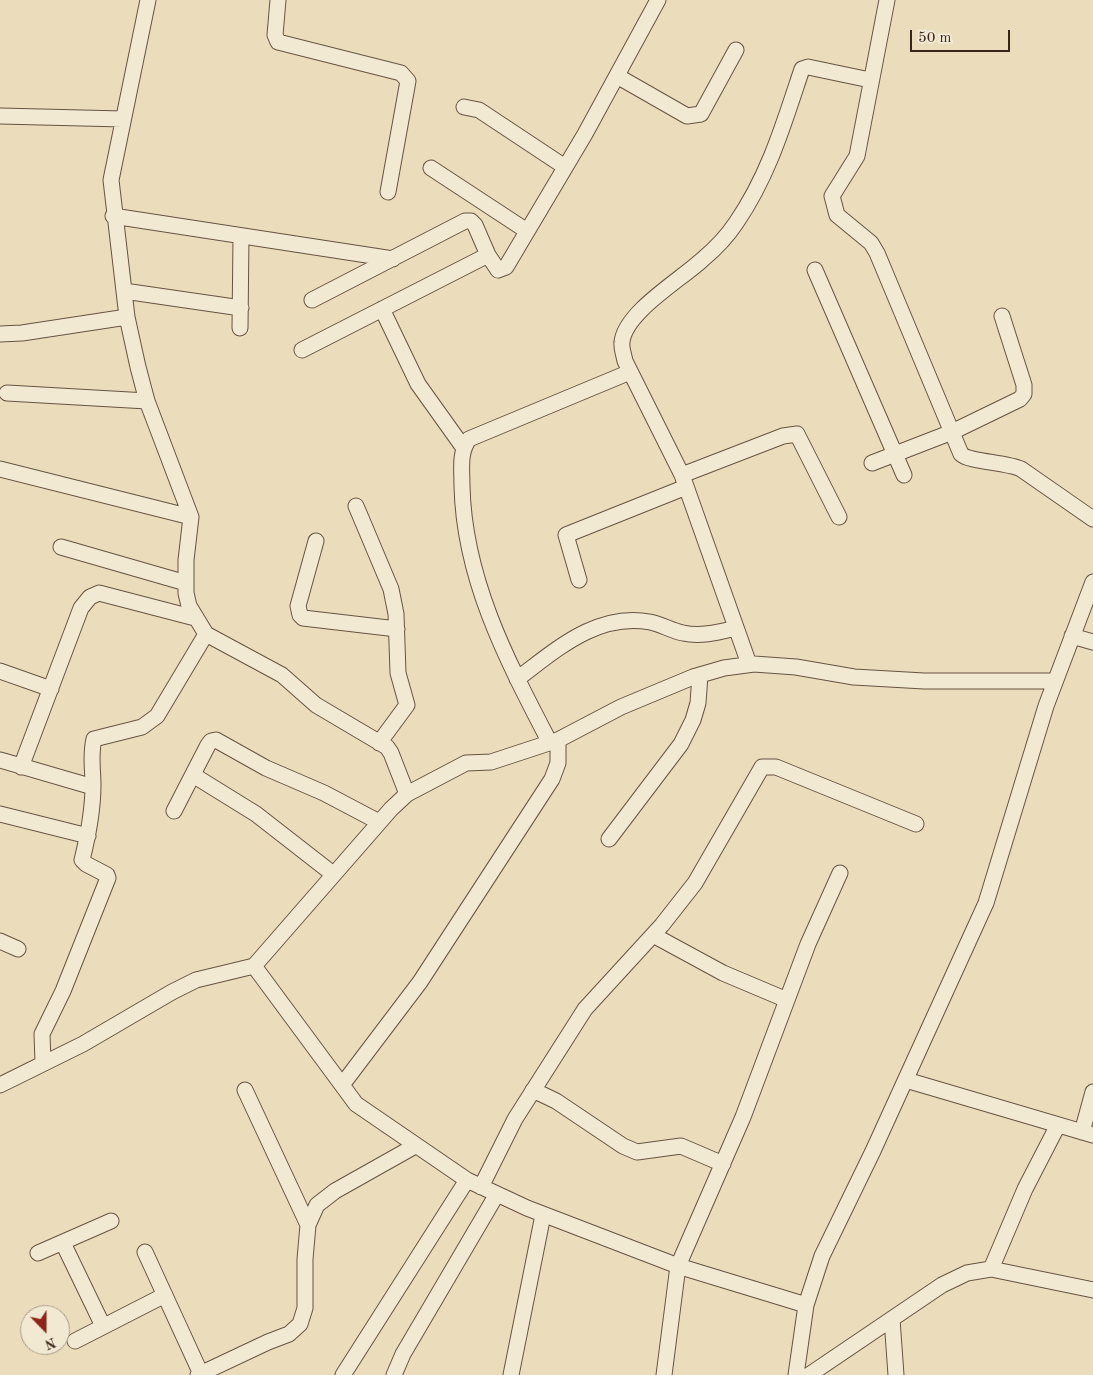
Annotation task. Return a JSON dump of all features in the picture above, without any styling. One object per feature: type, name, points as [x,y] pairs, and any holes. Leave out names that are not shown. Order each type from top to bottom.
[{"type":"street","points":[[148,0],[111,180],[113,216],[127,316],[147,401],[191,517],[187,542],[186,583],[189,606],[206,634],[282,675],[316,705],[379,743],[392,753],[407,794]]},
{"type":"street","points":[[278,0],[275,35],[278,42],[401,73],[408,81],[388,192]]},
{"type":"street","points":[[312,300],[466,221],[471,221],[475,224],[488,255],[498,270],[506,267],[658,0]]},
{"type":"street","points":[[887,0],[870,80],[869,99],[857,156],[832,196],[834,209],[837,215],[871,243],[877,254],[963,456],[1015,466],[1093,519]]},
{"type":"street","points":[[616,76],[688,116],[695,116],[702,114],[736,50]]},
{"type":"street","points":[[749,664],[684,481],[624,361],[622,342],[631,322],[641,310],[705,258],[735,224],[763,179],[776,150],[802,69],[808,67],[870,80]]},
{"type":"street","points":[[464,107],[479,110],[565,166]]},
{"type":"street","points":[[0,116],[123,119]]},
{"type":"street","points":[[431,168],[527,231]]},
{"type":"street","points":[[113,216],[393,259]]},
{"type":"street","points":[[240,328],[241,236]]},
{"type":"street","points":[[302,350],[488,255]]},
{"type":"street","points":[[815,270],[904,475]]},
{"type":"street","points":[[124,291],[241,308]]},
{"type":"street","points":[[342,1086],[420,982],[552,779],[558,763],[554,742],[517,679],[478,586],[467,546],[463,510],[463,447],[418,384],[382,309]]},
{"type":"street","points":[[0,334],[22,333],[127,316]]},
{"type":"street","points":[[872,463],[952,432],[1020,399],[1024,394],[1002,316]]},
{"type":"street","points":[[463,447],[469,439],[630,372]]},
{"type":"street","points":[[7,393],[147,401]]},
{"type":"street","points":[[579,580],[566,536],[783,436],[797,434],[839,517]]},
{"type":"street","points":[[0,469],[191,517]]},
{"type":"street","points":[[356,506],[391,589],[396,614],[398,673],[407,705],[379,743]]},
{"type":"street","points":[[316,541],[298,606],[300,615],[303,618],[396,629]]},
{"type":"street","points":[[61,547],[186,583]]},
{"type":"street","points":[[796,1375],[806,1305],[822,1256],[906,1080],[986,903],[1055,681],[1093,582]]},
{"type":"street","points":[[21,767],[81,608],[90,597],[100,593],[195,618]]},
{"type":"street","points":[[517,679],[578,634],[596,627],[643,622],[683,633],[708,634],[736,628]]},
{"type":"street","points":[[43,1063],[42,1034],[63,991],[108,878],[107,875],[83,862],[88,836],[93,787],[91,751],[94,738],[142,727],[157,716],[206,634]]},
{"type":"street","points":[[1072,636],[1093,642]]},
{"type":"street","points":[[0,1085],[196,980],[254,966],[379,822],[407,794],[466,763],[491,762],[554,742],[621,707],[700,675],[749,664],[796,667],[854,677],[924,681],[1055,681]]},
{"type":"street","points":[[0,671],[51,689]]},
{"type":"street","points":[[609,839],[681,744],[693,720],[698,703],[700,675]]},
{"type":"street","points":[[174,811],[208,745],[216,740],[266,768],[324,793],[379,822]]},
{"type":"street","points":[[0,760],[93,787]]},
{"type":"street","points":[[481,1187],[515,1119],[585,1009],[653,935],[695,883],[762,767],[776,767],[916,824]]},
{"type":"street","points":[[193,775],[256,814],[333,874]]},
{"type":"street","points":[[0,814],[88,836]]},
{"type":"street","points":[[664,1375],[678,1266],[743,1117],[808,944],[840,873]]},
{"type":"street","points":[[653,935],[722,972],[787,1000]]},
{"type":"street","points":[[0,942],[18,949]]},
{"type":"street","points":[[254,966],[356,1104],[467,1180],[543,1215],[678,1266],[806,1305]]},
{"type":"street","points":[[906,1080],[1088,1134],[1093,1092]]},
{"type":"street","points":[[245,1090],[308,1225]]},
{"type":"street","points":[[533,1090],[556,1101],[624,1146],[637,1152],[681,1146],[723,1164]]},
{"type":"street","points":[[991,1269],[1025,1189],[1058,1125]]},
{"type":"street","points":[[144,1252],[200,1374],[289,1334],[300,1324],[306,1308],[305,1259],[308,1225],[317,1205],[335,1191],[415,1146]]},
{"type":"street","points":[[343,1375],[467,1180]]},
{"type":"street","points":[[394,1375],[404,1354],[497,1194]]},
{"type":"street","points":[[511,1375],[543,1215]]},
{"type":"street","points":[[38,1253],[111,1221]]},
{"type":"street","points":[[63,1243],[103,1326]]},
{"type":"street","points":[[809,1375],[942,1285],[967,1273],[991,1269],[1093,1290]]},
{"type":"street","points":[[75,1341],[165,1295]]},
{"type":"street","points":[[892,1319],[896,1375]]}]
